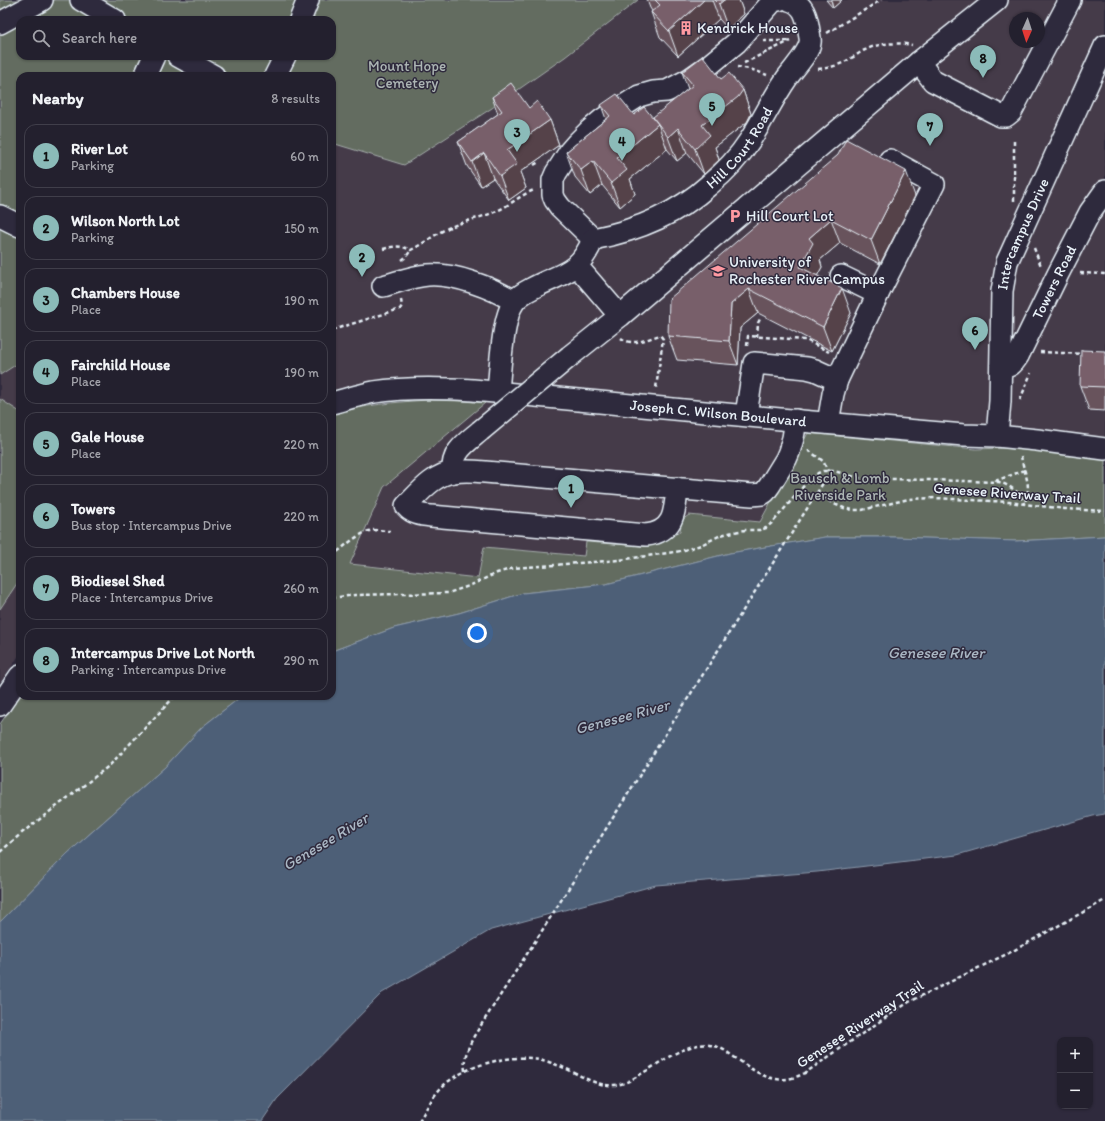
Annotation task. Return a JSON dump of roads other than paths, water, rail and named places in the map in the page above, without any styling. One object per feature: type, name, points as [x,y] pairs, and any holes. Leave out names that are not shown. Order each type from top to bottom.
[{"type":"street","points":[[0,23],[42,0]]},
{"type":"street","points":[[81,0],[108,16]]},
{"type":"street","points":[[302,16],[308,0]]},
{"type":"street","points":[[498,392],[505,329],[508,314],[514,301],[526,292],[577,266],[586,254],[592,239],[560,207],[553,195],[553,180],[566,157],[577,143],[603,119],[639,96],[653,92],[667,91],[688,80],[708,66],[736,43],[773,1],[779,0]]},
{"type":"street","name":"Hill Court Road","points":[[592,239],[611,236],[634,229],[667,214],[681,206],[709,185],[732,164],[751,139],[786,79],[807,51],[810,42],[808,24],[804,10],[796,2],[789,0]]},
{"type":"street","points":[[453,472],[453,463],[456,453],[464,444],[615,320],[917,54],[997,0]]},
{"type":"street","points":[[917,54],[933,81],[1001,116],[1006,116],[1011,112],[1070,0]]},
{"type":"street","name":"Intercampus Drive","points":[[997,436],[1000,412],[1002,291],[1007,262],[1105,46]]},
{"type":"street","points":[[147,72],[152,60]]},
{"type":"street","points":[[185,60],[207,72]]},
{"type":"street","points":[[277,72],[284,60]]},
{"type":"street","points":[[828,423],[832,394],[837,380],[878,294],[934,184],[890,160]]},
{"type":"street","name":"Towers Road","points":[[1001,368],[1008,367],[1014,363],[1090,212],[1105,191]]},
{"type":"street","points":[[0,216],[16,224]]},
{"type":"street","points":[[577,266],[615,320]]},
{"type":"street","points":[[383,286],[421,276],[443,275],[486,287],[514,301]]},
{"type":"street","points":[[841,276],[878,294]]},
{"type":"street","points":[[746,415],[754,363],[807,368],[837,380]]},
{"type":"street","name":"Joseph C. Wilson Boulevard","points":[[336,402],[374,392],[452,388],[964,435],[997,436],[1105,449]]},
{"type":"street","points":[[677,488],[675,513],[670,523],[658,533],[646,535],[431,516],[413,512],[406,506],[441,475],[453,472],[491,472],[677,488],[752,495],[762,494],[768,489],[786,460],[793,438],[796,420]]},
{"type":"street","points":[[0,705],[16,682]]},
{"type":"water","name":"Genesee River","points":[[1105,536],[1105,814],[1093,816],[957,855],[817,872],[656,885],[491,930],[382,993],[277,1099],[262,1121],[0,1121],[0,922],[67,854],[165,767],[202,727],[237,700],[336,700],[336,650],[394,628],[459,613],[523,593],[606,584],[730,553],[825,537],[893,537],[1016,541]]},
{"type":"place","name":"Kendrick House","points":[[686,28]]},
{"type":"place","name":"Intercampus Drive Lot North","points":[[983,78]]},
{"type":"place","name":"Gale House","points":[[712,126]]},
{"type":"place","name":"Biodiesel Shed","points":[[930,146]]},
{"type":"place","name":"Chambers House","points":[[517,152]]},
{"type":"place","name":"Fairchild House","points":[[622,161]]},
{"type":"place","name":"Hill Court Lot","points":[[735,216]]},
{"type":"place","name":"University of Rochester River Campus","points":[[718,271]]},
{"type":"place","name":"Wilson North Lot","points":[[362,277]]},
{"type":"place","name":"Towers","points":[[975,350]]},
{"type":"place","name":"River Lot","points":[[571,508]]},
{"type":"park label","name":"Mount Hope Cemetery","points":[[407,74]]},
{"type":"park label","name":"Bausch & Lomb Riverside Park","points":[[840,486]]}]
